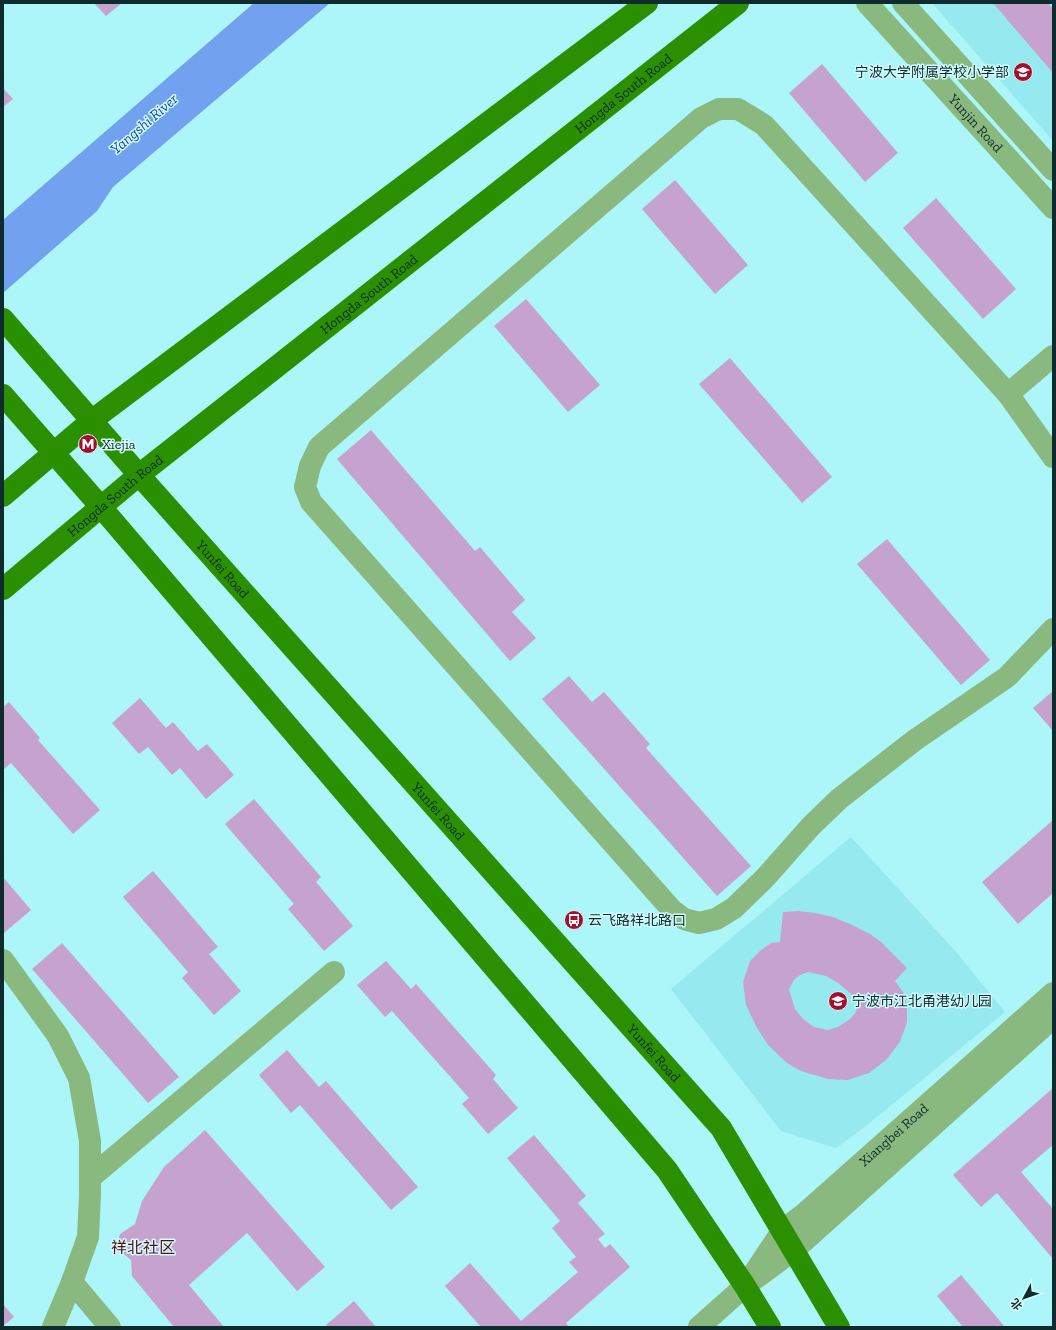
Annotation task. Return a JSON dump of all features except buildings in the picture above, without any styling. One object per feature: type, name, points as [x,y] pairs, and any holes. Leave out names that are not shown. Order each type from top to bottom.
[{"type":"main road","points":[[3,496],[91,421],[647,3]]},
{"type":"main road","name":"Hongda South Road","points":[[3,589],[139,475],[738,3]]},
{"type":"main road","name":"Yunfei Road","points":[[3,319],[91,421],[721,1128],[839,1327]]},
{"type":"main road","points":[[3,395],[101,507],[667,1170],[745,1286],[770,1327]]},
{"type":"street","name":"Yunjin Road","points":[[866,3],[1053,208]]},
{"type":"street","name":"Yunjin Road","points":[[903,3],[1053,170]]},
{"type":"street","points":[[1053,457],[1008,394],[764,125],[738,109],[719,109],[700,118],[319,447],[310,466],[305,487],[311,502],[672,910],[684,919],[700,923],[716,919],[734,908],[765,878],[811,826],[839,799],[915,740],[1007,677],[1053,629]]},
{"type":"street","points":[[1008,394],[1053,356]]},
{"type":"street","points":[[3,960],[58,1036],[79,1078],[90,1141],[88,1237],[72,1282],[53,1327]]},
{"type":"street","points":[[90,1178],[334,972]]},
{"type":"street","name":"Xiangbei Road","points":[[745,1286],[782,1231],[810,1209],[1053,994]]},
{"type":"street","name":"Xiangbei Road","points":[[699,1327],[745,1286],[794,1250],[1053,1018]]},
{"type":"street","points":[[72,1282],[110,1327]]},
{"type":"shaded area","name":"宁波大学附属学校小学部","points":[[932,3],[1053,3],[1053,141]]},
{"type":"shaded area","name":"宁波市江北甬港幼儿园","points":[[851,837],[957,953],[1005,1012],[861,1130],[836,1148],[781,1131],[671,989]]},
{"type":"water","name":"Yangshi River","points":[[254,3],[330,3],[113,187],[97,211],[3,293],[3,220]]},
{"type":"place","name":"宁波大学附属学校小学部","points":[[1023,72]]},
{"type":"place","name":"Xiejia","points":[[88,444]]},
{"type":"place","name":"云飞路祥北路口","points":[[574,920]]},
{"type":"place","name":"宁波市江北甬港幼儿园","points":[[838,1001]]},
{"type":"district","name":"祥北社区","points":[[143,1247]]}]
